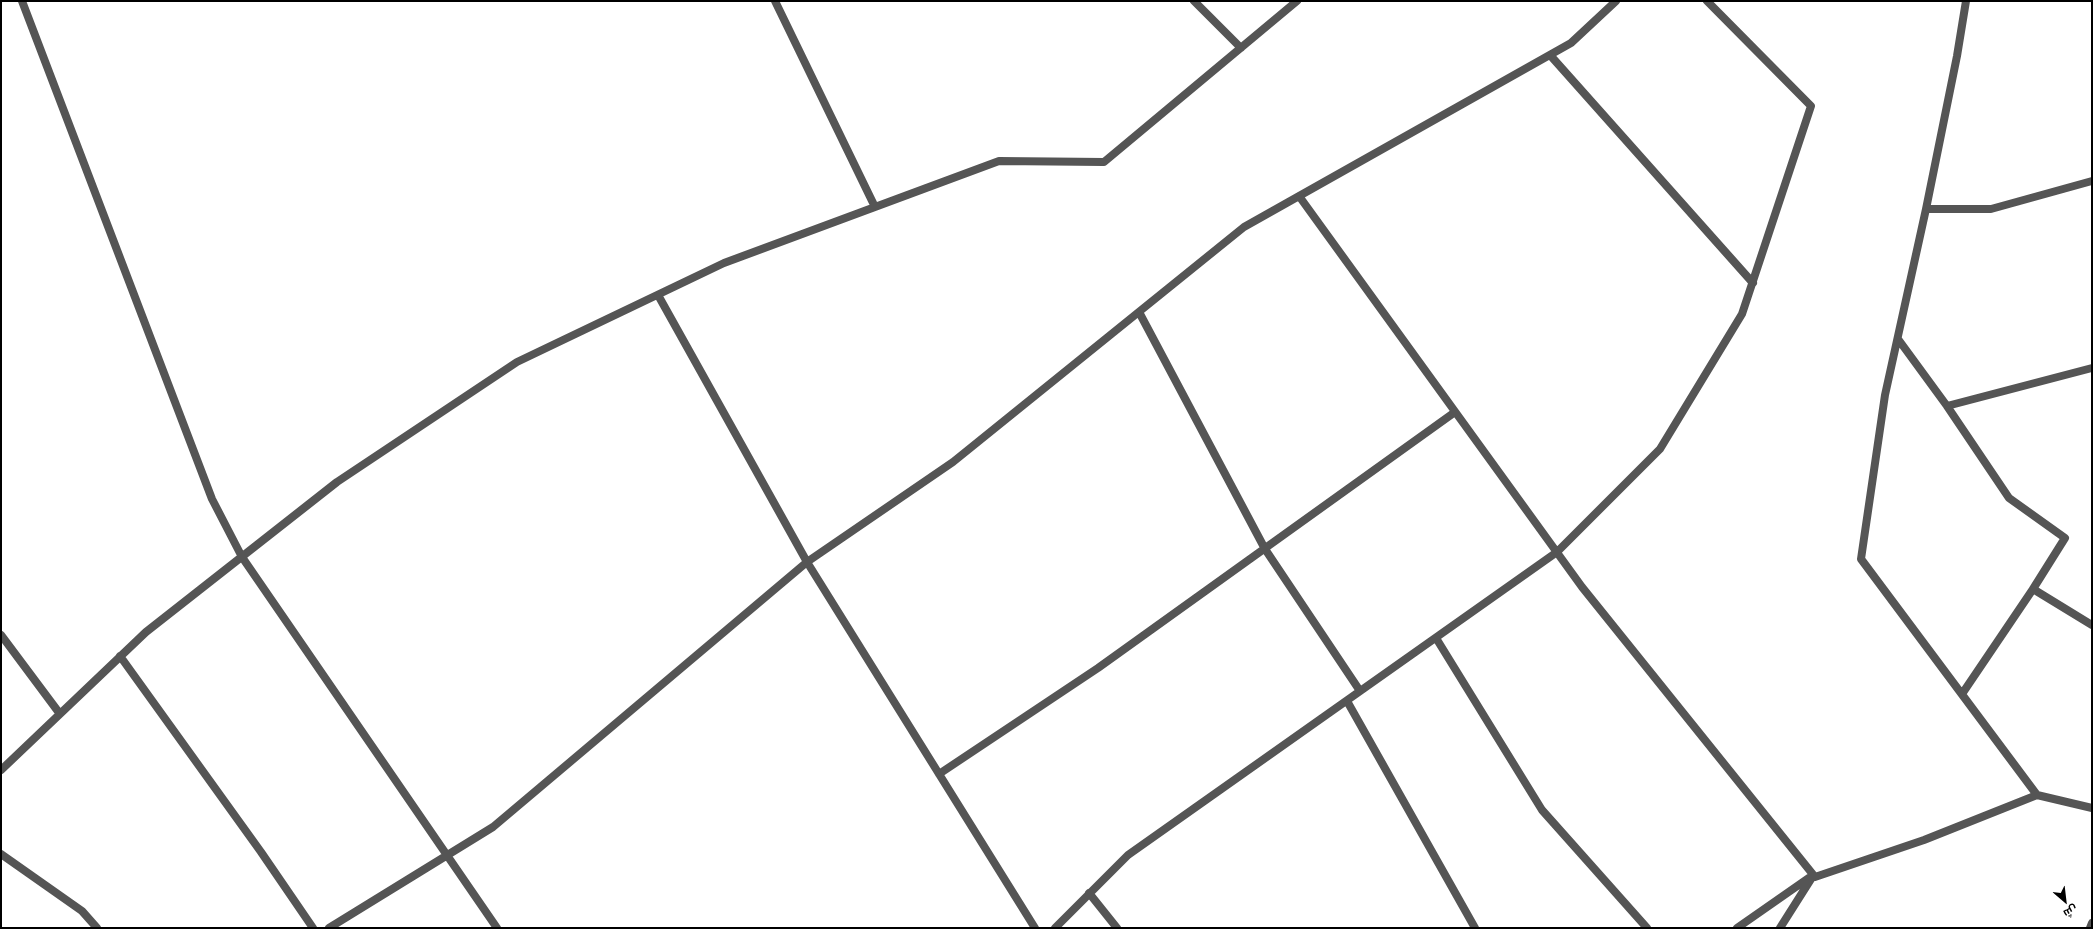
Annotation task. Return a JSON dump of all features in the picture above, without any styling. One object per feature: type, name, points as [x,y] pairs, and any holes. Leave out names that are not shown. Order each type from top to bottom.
[{"type":"street","points":[[22,1],[212,499],[242,557],[497,928]]},
{"type":"street","points":[[775,1],[875,207]]},
{"type":"street","points":[[1194,1],[1241,48]]},
{"type":"street","points":[[1,770],[146,632],[337,482],[517,362],[724,263],[999,161],[1104,162],[1297,1]]},
{"type":"street","points":[[329,928],[493,827],[807,562],[953,462],[1244,227],[1571,43],[1616,1]]},
{"type":"street","points":[[1055,928],[1128,855],[1557,552],[1660,449],[1742,314],[1811,106],[1707,1]]},
{"type":"street","points":[[1966,1],[1957,56],[1926,209],[1885,395],[1861,559],[2037,795]]},
{"type":"street","points":[[1550,55],[1752,283]]},
{"type":"street","points":[[1926,209],[1991,208],[2092,181]]},
{"type":"street","points":[[1299,196],[1582,587],[1815,877],[1924,840],[2037,795],[2092,808]]},
{"type":"street","points":[[658,295],[807,562],[1035,928]]},
{"type":"street","points":[[1139,312],[1264,549],[1360,692]]},
{"type":"street","points":[[1898,339],[1947,406],[2009,498],[2065,538],[2033,589],[1962,694]]},
{"type":"street","points":[[1947,406],[2092,368]]},
{"type":"street","points":[[939,774],[1098,668],[1455,412]]},
{"type":"street","points":[[2033,589],[2092,625]]},
{"type":"street","points":[[1,635],[60,714]]},
{"type":"street","points":[[1436,638],[1542,810],[1647,928]]},
{"type":"street","points":[[120,656],[261,852],[313,928]]},
{"type":"street","points":[[1347,701],[1475,928]]},
{"type":"street","points":[[1,854],[82,911],[97,928]]},
{"type":"street","points":[[1737,928],[1813,875]]},
{"type":"street","points":[[1780,928],[1813,875]]},
{"type":"street","points":[[1089,893],[1117,928]]},
{"type":"street","points":[[2090,928],[2092,923]]}]
